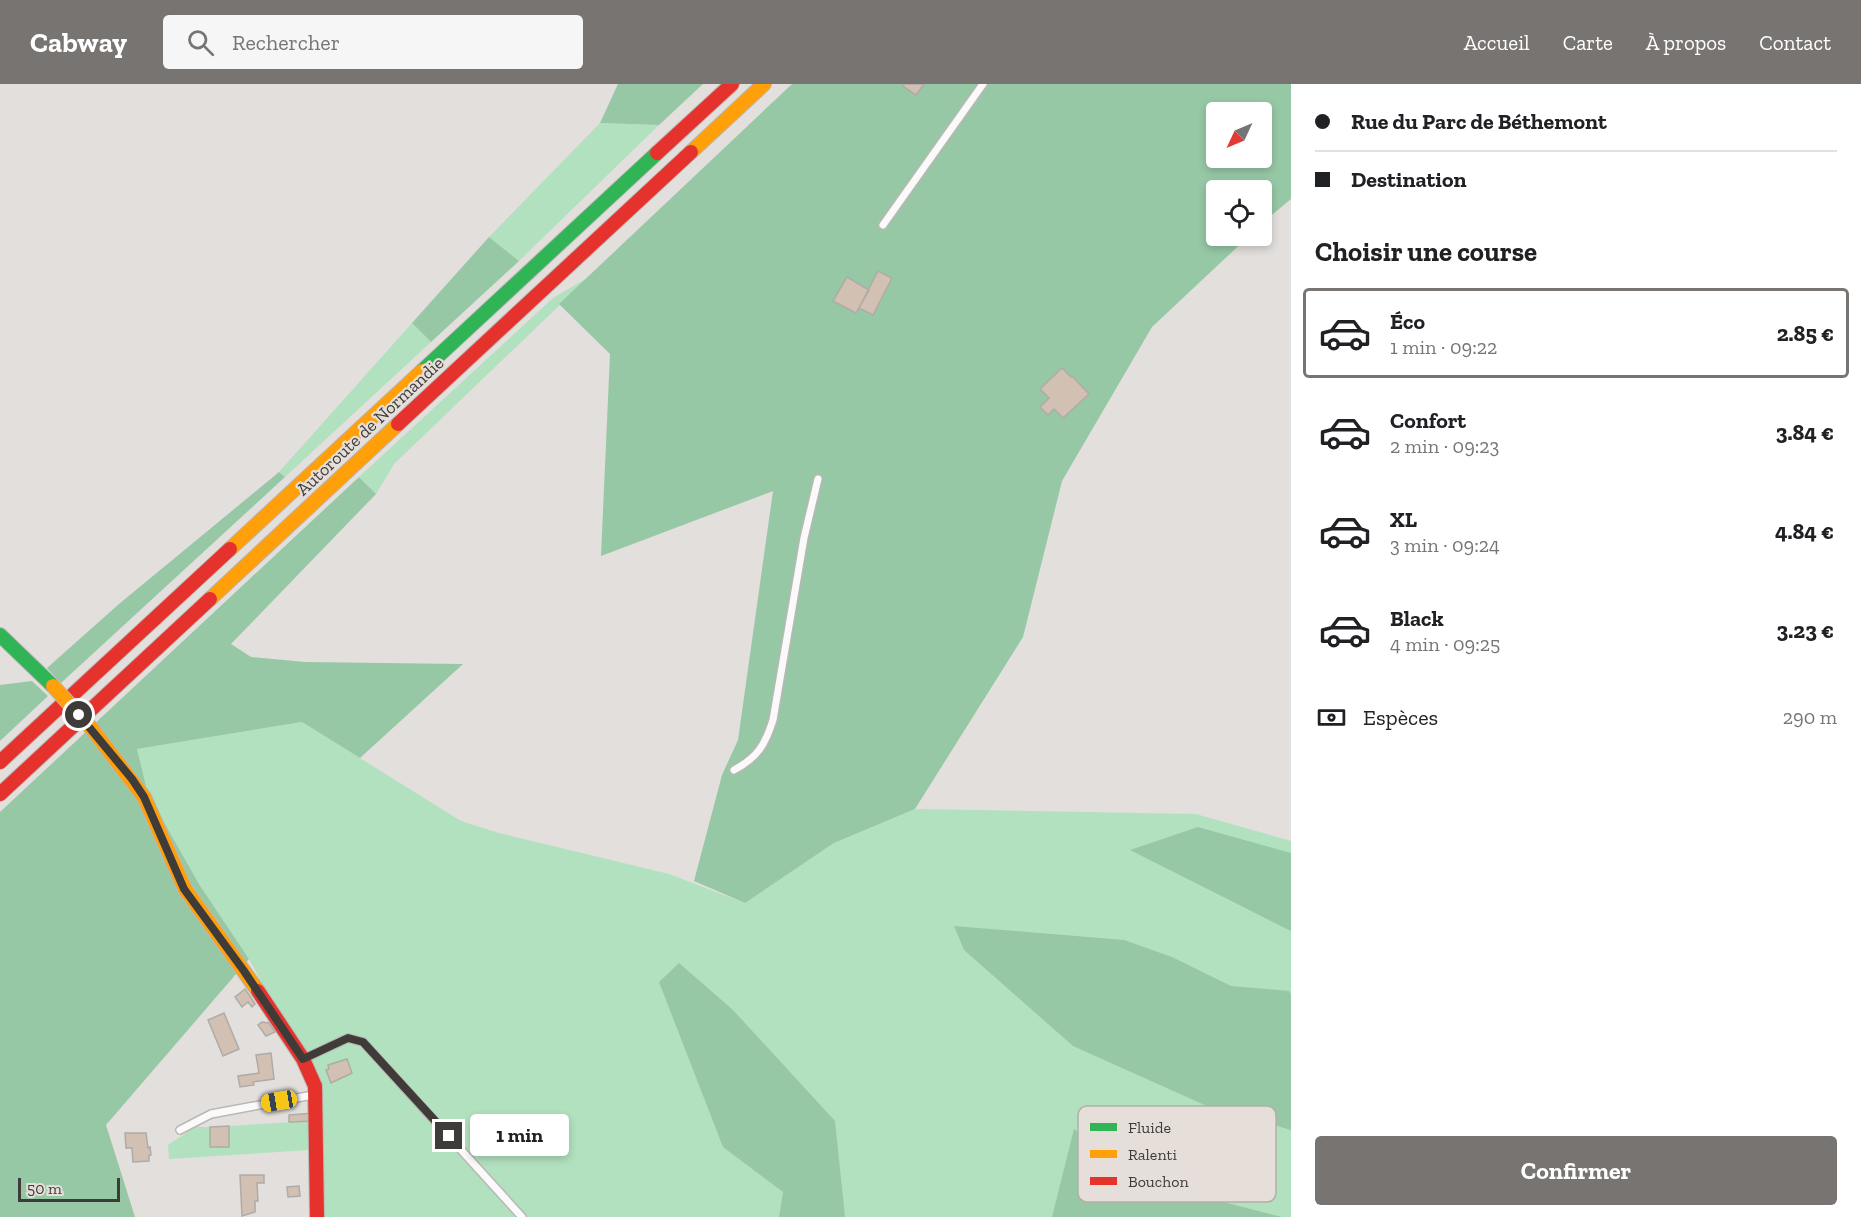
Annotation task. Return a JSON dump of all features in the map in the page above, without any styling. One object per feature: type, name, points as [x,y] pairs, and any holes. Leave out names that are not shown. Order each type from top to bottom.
[{"type":"main road","name":"Autoroute de Normandie","points":[[0,762],[732,84]]},
{"type":"main road","name":"Autoroute de Normandie","points":[[0,794],[764,84]]},
{"type":"main road","points":[[0,635],[92,729],[132,779],[144,797],[184,889],[244,971],[303,1059],[315,1086],[316,1095],[317,1217]]},
{"type":"lane","points":[[883,225],[982,84]]},
{"type":"lane","points":[[734,770],[749,762],[756,755],[773,720],[804,537],[818,479]]},
{"type":"lane","points":[[303,1059],[348,1038],[363,1042],[522,1217]]},
{"type":"lane","points":[[180,1130],[211,1114],[316,1095]]},
{"type":"green space","points":[[618,84],[703,84],[659,125],[600,123]]},
{"type":"green space","points":[[792,84],[1291,84],[1291,199],[1272,215],[1272,180],[1206,180],[1206,246],[1238,246],[1152,327],[1062,481],[1023,637],[915,809],[834,843],[745,903],[694,881],[722,775],[738,740],[773,491],[601,556],[610,354],[559,304]]},
{"type":"green space","points":[[600,123],[659,125],[519,261],[489,237]]},
{"type":"green space","points":[[489,237],[519,261],[431,342],[412,323]]},
{"type":"green space","points":[[589,277],[394,464],[376,494],[359,477],[553,298]]},
{"type":"green space","points":[[412,323],[431,342],[285,477],[279,472]]},
{"type":"green space","points":[[279,472],[285,477],[61,683],[47,668],[119,604]]},
{"type":"green space","points":[[359,477],[376,494],[231,644],[251,657],[305,662],[463,664],[360,758],[302,722],[137,749],[148,794],[199,884],[249,959],[106,1125],[135,1217],[0,1217],[0,812]]},
{"type":"green space","points":[[32,681],[48,696],[0,741],[0,685]]},
{"type":"green space","points":[[302,722],[461,821],[499,833],[669,874],[745,903],[834,843],[915,809],[1196,814],[1291,841],[1291,1217],[325,1217],[321,1091],[249,959],[199,884],[148,794],[137,749]]},
{"type":"green space","points":[[1198,827],[1291,853],[1291,931],[1130,850]]},
{"type":"green space","points":[[954,926],[1124,940],[1172,957],[1231,986],[1289,991],[1291,994],[1291,1130],[1276,1126],[1276,1106],[1207,1106],[1073,1046],[964,950]]},
{"type":"green space","points":[[679,963],[733,1010],[835,1121],[845,1217],[779,1217],[783,1192],[723,1147],[659,982]]},
{"type":"green space","points":[[308,1121],[309,1150],[169,1159],[168,1145],[195,1127],[210,1127],[211,1147],[229,1146],[229,1126]]},
{"type":"green space","points":[[1074,1129],[1078,1132],[1078,1202],[1224,1202],[1282,1217],[1052,1217]]},
{"type":"building","points":[[904,84],[924,84],[916,95],[903,86]]},
{"type":"building","points":[[878,271],[892,278],[873,315],[859,308]]},
{"type":"building","points":[[847,277],[869,290],[856,313],[833,301]]},
{"type":"building","points":[[1062,368],[1089,394],[1063,418],[1054,409],[1048,415],[1040,407],[1049,398],[1040,389]]},
{"type":"building","points":[[245,989],[255,1004],[252,1007],[248,1002],[242,1007],[235,997]]},
{"type":"building","points":[[224,1013],[239,1049],[223,1056],[208,1020]]},
{"type":"building","points":[[262,1022],[269,1023],[275,1032],[266,1036],[258,1025]]},
{"type":"building","points":[[271,1053],[274,1079],[253,1082],[254,1085],[240,1087],[238,1076],[259,1073],[256,1055]]},
{"type":"building","points":[[347,1059],[352,1073],[331,1083],[326,1070],[329,1069],[328,1065]]},
{"type":"building","points":[[314,1113],[314,1121],[289,1122],[289,1115]]},
{"type":"building","points":[[229,1126],[229,1147],[210,1147],[210,1127]]},
{"type":"building","points":[[125,1133],[146,1133],[151,1155],[149,1155],[149,1161],[133,1162],[132,1148],[126,1148]]},
{"type":"building","points":[[240,1175],[264,1175],[264,1183],[257,1183],[258,1201],[255,1201],[255,1212],[242,1216]]},
{"type":"building","points":[[299,1186],[300,1196],[288,1197],[287,1187]]},
{"type":"traffic: fast","points":[[422,371],[657,153]]},
{"type":"traffic: fast","points":[[0,635],[53,686]]},
{"type":"traffic: slow","points":[[691,152],[764,84]]},
{"type":"traffic: slow","points":[[230,549],[422,371]]},
{"type":"traffic: slow","points":[[210,599],[398,424]]},
{"type":"traffic: slow","points":[[53,686],[92,729]]},
{"type":"traffic: slow","points":[[92,729],[144,797],[185,889],[258,991]]},
{"type":"traffic: jam","points":[[657,153],[732,84]]},
{"type":"traffic: jam","points":[[398,424],[691,152]]},
{"type":"traffic: jam","points":[[0,762],[230,549]]},
{"type":"traffic: jam","points":[[0,794],[210,599]]},
{"type":"traffic: jam","points":[[258,991],[303,1059],[315,1086],[317,1217]]},
{"type":"route","points":[[79,715],[144,797],[184,889],[244,971],[303,1059],[348,1038],[363,1042],[449,1136]]}]
